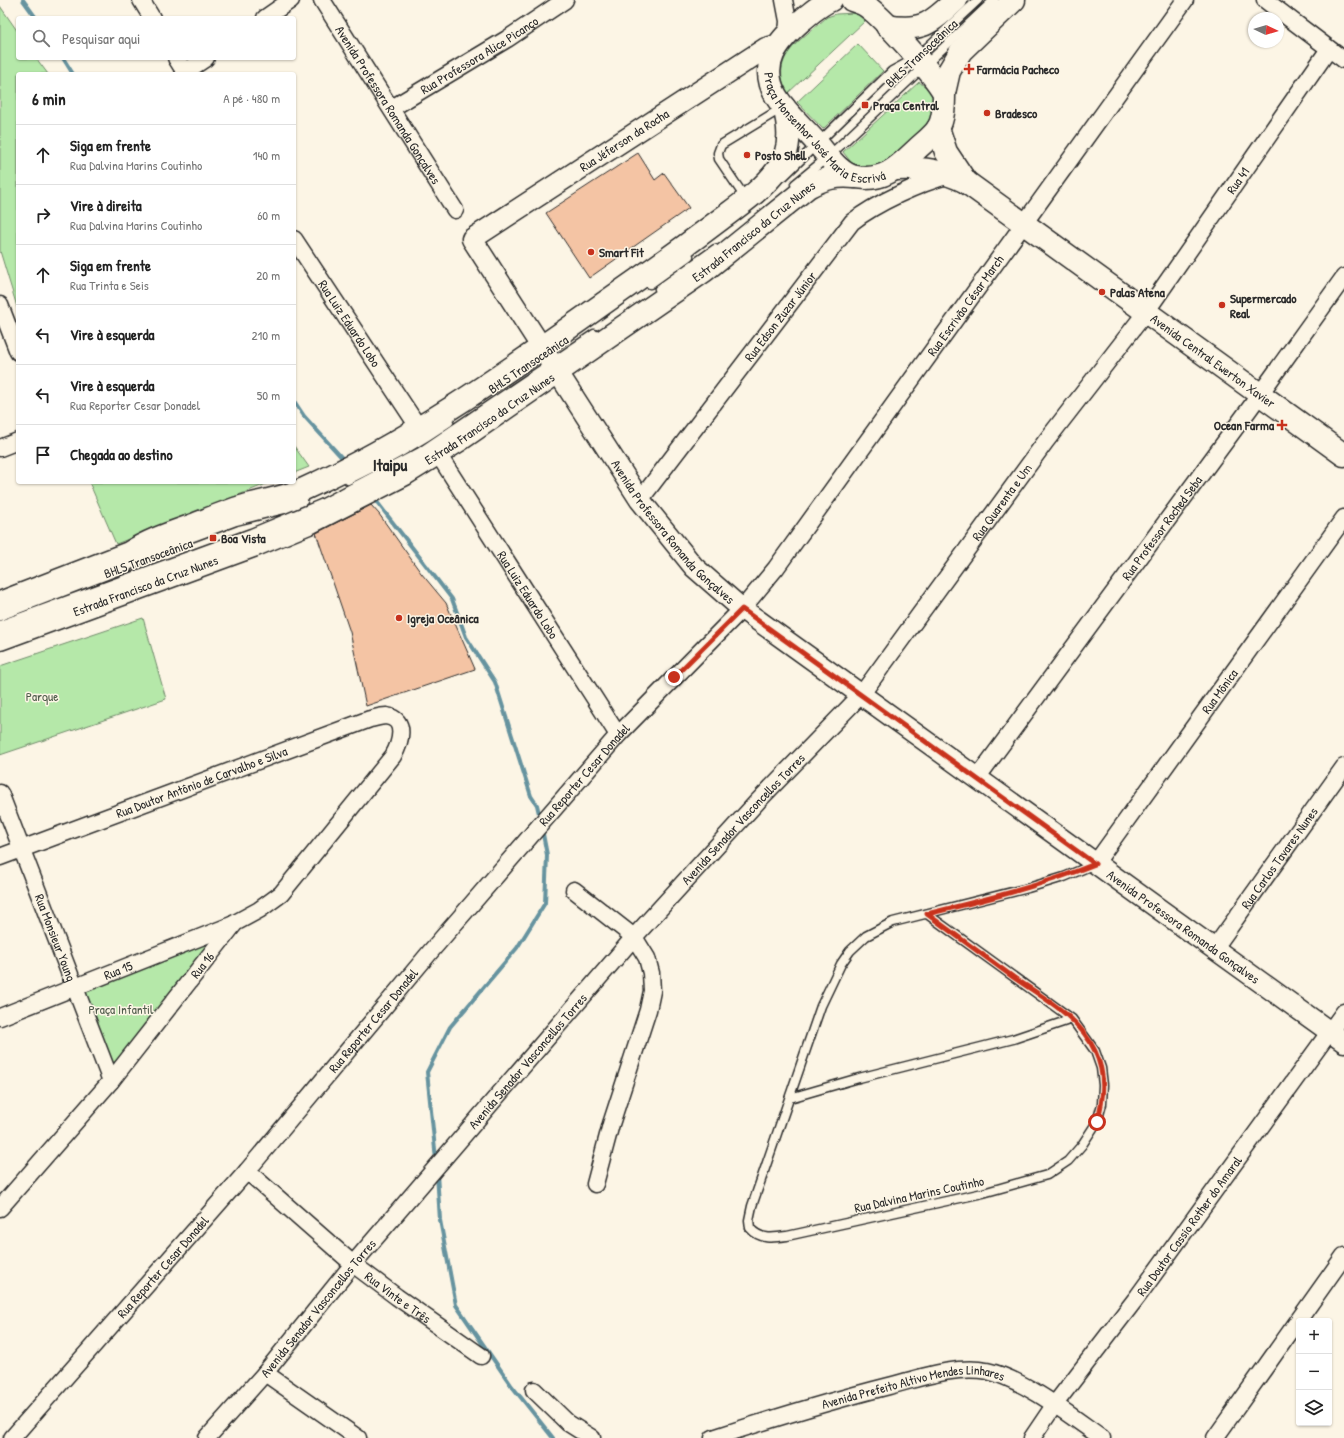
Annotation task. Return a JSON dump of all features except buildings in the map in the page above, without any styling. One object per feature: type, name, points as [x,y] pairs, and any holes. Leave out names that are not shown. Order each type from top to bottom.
[{"type":"main road","points":[[852,0],[864,5],[901,28],[917,28],[933,21],[956,0]]},
{"type":"main road","points":[[938,128],[942,114],[944,93],[949,72],[961,51],[1014,0]]},
{"type":"main road","points":[[782,39],[820,2]]},
{"type":"main road","points":[[879,14],[920,61],[944,93]]},
{"type":"main road","name":"Praça Monsenhor José Maria Escrivá","points":[[782,39],[772,55],[769,72],[776,95],[784,107],[839,168],[855,177],[870,178],[884,175],[896,169],[938,128]]},
{"type":"main road","name":"Estrada Francisco da Cruz Nunes","points":[[0,638],[176,575],[311,522],[405,474],[438,454],[548,358],[679,250],[747,200],[770,179],[778,169],[785,156],[789,138],[788,123],[784,107]]},
{"type":"main road","name":"Avenida Central Ewerton Xavier","points":[[938,128],[946,152],[959,178]]},
{"type":"main road","name":"Avenida Central Ewerton Xavier","points":[[896,169],[932,170],[959,178],[1025,224],[1344,455]]},
{"type":"main road","name":"Estrada Francisco da Cruz Nunes","points":[[0,603],[129,553],[146,542],[234,510],[282,497],[303,489],[548,358],[704,271],[808,186],[821,179],[834,176],[855,177]]},
{"type":"street","points":[[141,0],[151,16]]},
{"type":"street","points":[[268,16],[291,0]]},
{"type":"street","name":"Avenida Professora Romanda Gonçalves","points":[[322,0],[392,108],[455,210]]},
{"type":"street","name":"Rua Professora Alice Picanço","points":[[392,108],[507,39],[565,0]]},
{"type":"street","points":[[782,39],[788,21],[784,0]]},
{"type":"street","name":"Rua Escrivão César March","points":[[742,609],[776,568],[1186,0]]},
{"type":"street","points":[[1265,0],[1344,60]]},
{"type":"street","name":"Rua Jéferson da Rocha","points":[[472,239],[782,39]]},
{"type":"street","name":"Rua 41","points":[[1146,312],[1329,49]]},
{"type":"street","points":[[177,60],[185,72]]},
{"type":"street","points":[[187,72],[203,60]]},
{"type":"street","name":"Rua Edson Zuzar Júnior","points":[[640,500],[852,222],[872,209],[932,180],[959,178]]},
{"type":"street","name":"Avenida Professora Romanda Gonçalves","points":[[472,239],[640,500],[694,567],[742,609],[1337,1037]]},
{"type":"street","name":"Rua Luiz Eduardo Lobo","points":[[296,242],[419,428]]},
{"type":"street","name":"Rua Professor Roched Seba","points":[[977,778],[1260,394],[1344,276]]},
{"type":"street","points":[[0,305],[16,347]]},
{"type":"street","name":"Rua Quarenta e Um","points":[[861,695],[1046,441],[1146,312]]},
{"type":"street","points":[[0,448],[16,442]]},
{"type":"street","name":"Rua Luiz Eduardo Lobo","points":[[438,454],[618,735]]},
{"type":"street","name":"Rua Mônica","points":[[1095,864],[1344,518]]},
{"type":"street","name":"Rua Reporter Cesar Donadel","points":[[12,1438],[247,1171],[431,951],[618,735],[742,609]]},
{"type":"street","name":"Avenida Senador Vasconcellos Torres","points":[[207,1438],[265,1373],[353,1264],[634,937],[758,801],[861,695]]},
{"type":"street","name":"Rua Doutor Antônio de Carvalho e Silva","points":[[0,857],[370,719],[387,716],[394,720],[400,727]]},
{"type":"street","name":"Rua 16","points":[[0,1208],[111,1081],[235,923],[259,910],[282,894],[393,756],[401,738],[400,727]]},
{"type":"street","name":"Rua Carlos Tavares Nunes","points":[[1214,949],[1344,766]]},
{"type":"street","name":"Rua Monsieur Young","points":[[0,794],[74,989],[111,1081]]},
{"type":"street","points":[[574,890],[634,937],[647,958],[651,973],[652,991],[648,1010],[611,1124],[595,1184]]},
{"type":"street","name":"Rua 15","points":[[0,1017],[74,989],[235,923]]},
{"type":"street","name":"Rua Doutor Cassio Rother do Amaral","points":[[1032,1438],[1055,1404],[1337,1037],[1344,1012]]},
{"type":"street","name":"Rua Vinte e Três","points":[[247,1171],[353,1264],[396,1298],[481,1356]]},
{"type":"street","points":[[1215,1438],[1344,1256]]},
{"type":"street","name":"Avenida Prefeito Altivo Mendes Linhares","points":[[712,1438],[808,1408],[932,1375],[969,1370],[987,1371],[1000,1375],[1055,1404],[1102,1438]]},
{"type":"street","points":[[265,1373],[358,1438]]},
{"type":"street","points":[[534,1390],[568,1423],[592,1438]]},
{"type":"lane","name":"BHLS Transoceânica","points":[[788,190],[892,71],[920,61],[978,0]]},
{"type":"lane","name":"BHLS Transoceânica","points":[[712,237],[775,185],[823,149],[920,61],[994,0]]},
{"type":"lane","points":[[747,200],[719,159],[718,153],[721,145],[784,107]]},
{"type":"lane","points":[[653,293],[720,244]]},
{"type":"lane","points":[[641,290],[695,251]]},
{"type":"lane","name":"BHLS Transoceânica","points":[[0,625],[252,533],[321,504],[420,452],[548,358],[602,328]]},
{"type":"lane","name":"BHLS Transoceânica","points":[[338,484],[373,468],[426,437],[501,386]]},
{"type":"lane","name":"BHLS Transoceânica","points":[[0,616],[125,568],[153,552],[236,521],[284,509],[310,498]]},
{"type":"lane","name":"Rua Dalvina Marins Coutinho","points":[[927,914],[1072,1019],[1095,1051],[1101,1068],[1103,1085],[1102,1104],[1097,1122],[1082,1146],[1068,1161],[1047,1174],[983,1193],[787,1236],[770,1238],[760,1236],[750,1228],[749,1220],[752,1206],[821,1006],[841,964],[850,951],[866,936],[881,926],[1051,881],[1095,864]]},
{"type":"lane","points":[[790,1098],[859,1078],[1013,1039],[1072,1019]]},
{"type":"green space","points":[[0,6],[16,29],[16,60],[38,60],[46,72],[16,72],[16,303],[0,251]]},
{"type":"green space","points":[[856,13],[865,21],[788,93],[783,80],[782,69],[785,59],[791,50],[799,41],[827,17],[836,14]]},
{"type":"green space","points":[[858,44],[883,71],[823,129],[797,102]]},
{"type":"green space","points":[[919,82],[929,90],[933,101],[933,110],[927,125],[887,164],[879,168],[854,166],[843,152]]},
{"type":"green space","points":[[296,449],[309,467],[296,472]]},
{"type":"green space","points":[[90,484],[266,484],[116,544]]},
{"type":"green space","name":"Parque","points":[[143,618],[166,699],[0,755],[0,666]]},
{"type":"green space","name":"Praça Infantil","points":[[221,937],[111,1072],[80,991]]},
{"type":"waterway","points":[[23,0],[35,16]]},
{"type":"waterway","points":[[64,60],[72,72]]},
{"type":"waterway","points":[[296,404],[304,416],[343,459]]},
{"type":"waterway","points":[[377,502],[452,599],[466,637],[495,682],[531,796],[537,805],[540,818]]},
{"type":"waterway","points":[[436,1159],[427,1072],[450,1027],[517,948],[545,903],[547,855],[542,829]]},
{"type":"waterway","points":[[437,1174],[440,1220],[456,1305],[511,1385],[553,1438]]},
{"type":"place","name":"Farmácia Pacheco","points":[[969,69]]},
{"type":"place","name":"Praça Central","points":[[865,105]]},
{"type":"place","name":"Bradesco","points":[[987,113]]},
{"type":"place","name":"Posto Shell","points":[[747,155]]},
{"type":"place","name":"Smart Fit","points":[[591,252]]},
{"type":"place","name":"Palas Atena","points":[[1102,292]]},
{"type":"place","name":"Supermercado Real","points":[[1222,305]]},
{"type":"place","name":"Ocean Farma","points":[[1282,425]]},
{"type":"place","name":"Boa Vista","points":[[213,538]]},
{"type":"place","name":"Igreja Oceânica","points":[[399,618]]},
{"type":"district","name":"Itaipu","points":[[390,464]]},
{"type":"route","points":[[674,677],[742,609],[1095,864],[1064,877],[1028,888],[927,914],[1072,1019],[1095,1051],[1101,1068],[1103,1085],[1102,1104],[1097,1122]]}]
